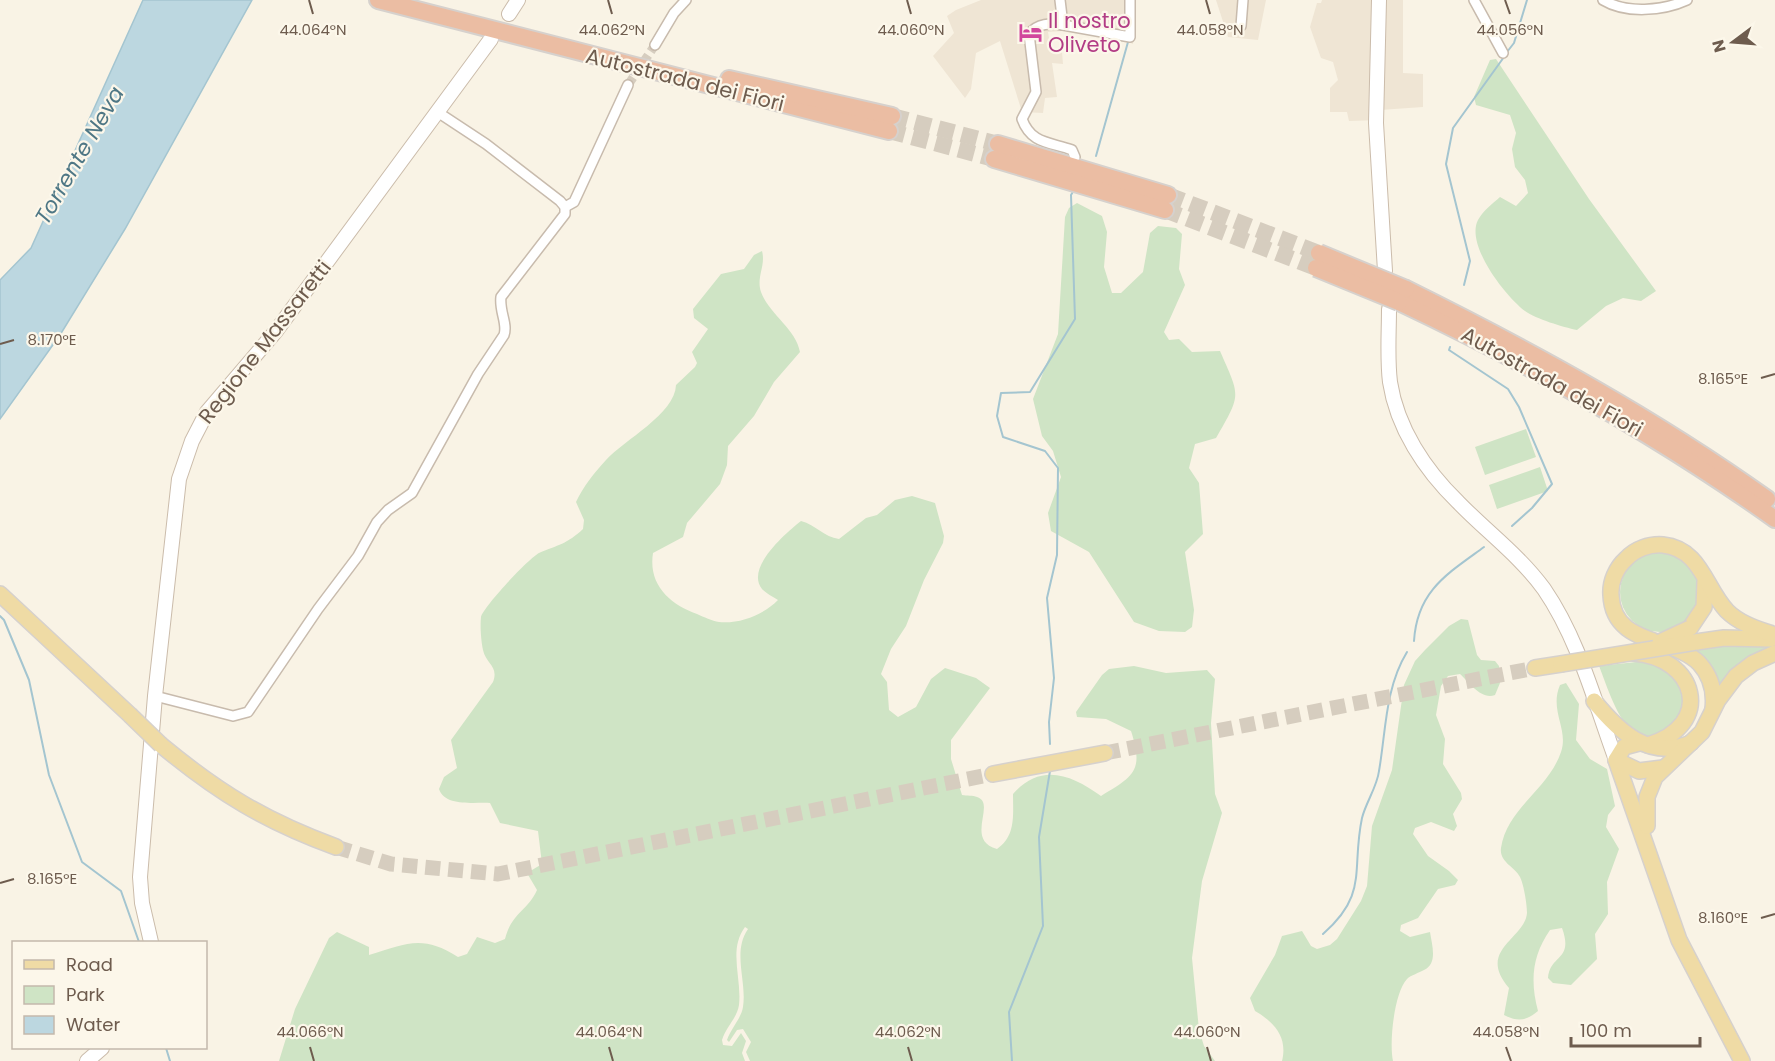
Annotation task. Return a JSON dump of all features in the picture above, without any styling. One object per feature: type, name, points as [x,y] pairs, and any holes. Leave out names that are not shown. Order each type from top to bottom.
[{"type":"highway","name":"Autostrada dei Fiori","points":[[378,0],[415,5],[770,89],[890,124]]},
{"type":"highway","points":[[996,151],[1166,203]]},
{"type":"highway","name":"Autostrada dei Fiori","points":[[1318,260],[1585,397],[1661,442],[1775,519]]},
{"type":"highway","name":"Autostrada dei Fiori","points":[[1398,300],[1509,341],[1586,384],[1696,451],[1775,505]]},
{"type":"main road","points":[[1713,709],[1711,681],[1699,664],[1683,652],[1629,631],[1614,612],[1611,597],[1612,581],[1619,567],[1629,556],[1642,548],[1657,545],[1679,549],[1701,569],[1721,604],[1731,615],[1748,626],[1775,637]]},
{"type":"main road","points":[[1693,635],[1706,601],[1707,585],[1701,569]]},
{"type":"main road","points":[[0,594],[161,745],[205,782],[276,822],[336,847]]},
{"type":"main road","points":[[1535,668],[1629,653],[1693,635],[1724,638],[1775,637]]},
{"type":"main road","points":[[1616,760],[1624,747],[1665,739],[1681,727],[1690,713],[1692,695],[1684,677],[1660,660],[1629,653]]},
{"type":"main road","points":[[1648,844],[1647,797],[1655,777],[1706,727],[1713,709],[1736,676],[1753,663],[1775,653]]},
{"type":"main road","points":[[1594,701],[1618,730],[1644,744],[1669,749],[1693,742]]},
{"type":"main road","points":[[993,774],[1105,753]]},
{"type":"main road","points":[[1616,760],[1639,771],[1664,768]]},
{"type":"main road","points":[[1616,760],[1648,844],[1679,940],[1742,1061]]},
{"type":"street","points":[[508,14],[519,0]]},
{"type":"street","points":[[655,45],[686,0]]},
{"type":"street","points":[[1060,0],[1063,25]]},
{"type":"street","points":[[1075,157],[1072,150],[1033,138],[1026,131],[1022,119],[1036,93],[1029,34],[1034,28],[1050,23],[1130,38],[1130,0]]},
{"type":"street","points":[[1241,26],[1243,0]]},
{"type":"street","points":[[1379,0],[1376,123],[1385,271]]},
{"type":"street","points":[[1474,0],[1503,54]]},
{"type":"street","points":[[1603,0],[1615,7],[1629,8],[1661,8],[1687,0]]},
{"type":"street","name":"Regione Massaretti","points":[[152,941],[142,903],[140,877],[155,696],[179,479],[192,441],[207,412],[276,331],[491,39]]},
{"type":"street","points":[[565,207],[574,202],[627,85]]},
{"type":"street","points":[[438,113],[486,144],[565,207]]},
{"type":"street","points":[[155,696],[233,716],[248,712],[318,609],[358,556],[377,522],[388,510],[412,493],[478,374],[504,335],[506,329],[499,308],[501,297],[558,224],[565,214],[565,207]]},
{"type":"street","points":[[1398,300],[1390,380],[1404,427],[1422,461],[1457,502],[1505,543],[1543,589],[1569,634],[1616,760]]},
{"type":"street","points":[[87,1061],[100,1049]]},
{"type":"shaded area","points":[[981,0],[1135,0],[1133,44],[1078,30],[1048,32],[1051,50],[1062,52],[1063,64],[1052,63],[1057,97],[1045,98],[1043,113],[1022,112],[1000,41],[976,53],[971,89],[965,98],[933,56],[954,33],[947,16]]},
{"type":"shaded area","points":[[1216,0],[1266,0],[1258,40],[1228,37]]},
{"type":"shaded area","points":[[1322,0],[1403,0],[1403,73],[1423,74],[1423,107],[1380,110],[1379,120],[1349,121],[1347,112],[1330,112],[1330,88],[1338,80],[1333,62],[1321,58],[1310,27],[1317,3],[1321,3]]},
{"type":"green space","points":[[1496,59],[1589,199],[1656,291],[1641,301],[1623,298],[1606,306],[1577,330],[1557,325],[1525,311],[1498,283],[1489,270],[1477,243],[1478,220],[1488,208],[1500,197],[1516,206],[1528,193],[1525,180],[1515,167],[1512,149],[1516,133],[1510,115],[1476,105],[1474,97],[1490,60]]},
{"type":"green space","points":[[1077,203],[1102,216],[1107,232],[1104,267],[1112,293],[1121,293],[1143,272],[1150,233],[1158,226],[1176,228],[1182,234],[1179,269],[1185,285],[1164,332],[1169,340],[1179,339],[1192,352],[1220,351],[1234,387],[1234,403],[1216,438],[1195,444],[1189,468],[1199,483],[1203,534],[1185,552],[1194,610],[1192,627],[1185,632],[1159,631],[1134,622],[1089,552],[1051,531],[1048,513],[1061,477],[1053,451],[1042,436],[1033,399],[1058,334],[1065,217],[1069,208]]},
{"type":"green space","points":[[762,251],[761,292],[793,336],[800,352],[774,382],[754,416],[728,446],[727,465],[720,484],[687,523],[683,537],[653,553],[652,564],[658,584],[663,592],[678,605],[705,618],[719,622],[743,620],[765,610],[778,600],[762,589],[758,581],[759,571],[763,561],[778,542],[801,521],[839,539],[866,518],[877,515],[895,500],[912,496],[935,503],[944,536],[943,543],[924,580],[906,626],[891,649],[881,674],[887,682],[889,710],[898,717],[916,707],[931,679],[945,668],[976,678],[990,688],[951,740],[951,759],[962,795],[975,796],[982,801],[984,806],[981,830],[983,838],[987,844],[997,849],[1008,838],[1013,817],[1013,794],[1034,778],[1057,775],[1079,782],[1101,796],[1121,783],[1133,771],[1136,755],[1131,731],[1106,719],[1077,717],[1076,712],[1102,675],[1109,669],[1134,666],[1166,673],[1207,670],[1215,679],[1211,723],[1215,794],[1222,813],[1202,881],[1192,958],[1199,1030],[1204,1046],[1215,1061],[750,1061],[746,1052],[751,1042],[743,1029],[737,1030],[729,1042],[727,1040],[743,1007],[740,957],[743,938],[748,929],[745,927],[737,945],[736,955],[739,1005],[722,1040],[723,1045],[732,1046],[741,1033],[746,1041],[742,1053],[745,1061],[279,1061],[295,1009],[329,938],[337,932],[369,947],[369,955],[404,945],[424,943],[434,945],[458,957],[467,954],[477,937],[495,943],[505,939],[516,917],[533,897],[537,890],[527,873],[542,864],[538,831],[500,823],[490,803],[454,801],[442,795],[439,789],[444,777],[457,768],[451,740],[493,682],[494,672],[483,650],[481,617],[498,594],[534,557],[567,541],[583,529],[584,520],[576,502],[585,486],[614,452],[658,416],[673,396],[676,385],[697,363],[692,352],[708,329],[694,318],[693,309],[721,274],[744,269],[754,255]]},
{"type":"green space","points":[[1526,429],[1536,457],[1485,475],[1475,447]]},
{"type":"green space","points":[[1540,467],[1548,491],[1497,509],[1489,485]]},
{"type":"green space","points":[[1652,552],[1668,552],[1689,563],[1700,584],[1700,600],[1689,621],[1668,632],[1652,632],[1638,626],[1626,614],[1620,600],[1620,584],[1626,570],[1638,558]]},
{"type":"green space","points":[[1461,619],[1468,620],[1477,655],[1481,660],[1495,661],[1499,666],[1500,683],[1495,695],[1490,696],[1480,693],[1460,674],[1448,676],[1441,686],[1436,715],[1445,739],[1443,764],[1461,793],[1462,799],[1453,814],[1457,826],[1454,831],[1431,822],[1415,828],[1413,834],[1428,856],[1458,880],[1455,885],[1438,889],[1418,918],[1401,925],[1400,931],[1410,937],[1430,932],[1433,959],[1428,967],[1407,979],[1399,995],[1392,1031],[1393,1061],[1282,1061],[1283,1045],[1278,1031],[1255,1011],[1250,998],[1275,955],[1282,936],[1302,931],[1311,946],[1317,949],[1330,945],[1337,939],[1361,901],[1367,886],[1372,826],[1392,770],[1404,685],[1415,661],[1449,626]]},
{"type":"green space","points":[[1775,643],[1775,649],[1721,688],[1713,668],[1691,648]]},
{"type":"green space","points":[[1655,660],[1663,663],[1685,692],[1680,721],[1655,736],[1641,736],[1632,731],[1624,722],[1599,666]]},
{"type":"green space","points":[[1566,683],[1579,704],[1576,740],[1590,759],[1607,769],[1615,806],[1608,815],[1606,827],[1619,849],[1607,882],[1608,914],[1595,934],[1597,959],[1571,985],[1553,983],[1548,978],[1550,970],[1563,952],[1565,939],[1562,928],[1550,930],[1539,949],[1534,969],[1535,1000],[1538,1011],[1526,1019],[1514,1019],[1504,1015],[1509,988],[1500,975],[1498,964],[1500,954],[1519,930],[1527,913],[1520,877],[1502,857],[1501,848],[1511,821],[1547,777],[1561,752],[1563,735],[1557,694],[1560,685]]},
{"type":"water","name":"Torrente Neva","points":[[143,0],[252,0],[125,229],[60,335],[0,419],[0,280],[31,248]]},
{"type":"waterway","points":[[1507,52],[1514,43],[1527,0]]},
{"type":"waterway","points":[[1096,156],[1128,42]]},
{"type":"waterway","points":[[1464,285],[1470,261],[1446,164],[1453,128],[1504,57]]},
{"type":"waterway","points":[[1050,744],[1049,722],[1054,678],[1047,598],[1057,555],[1058,468],[1045,451],[1003,437],[997,416],[1001,393],[1030,392],[1075,319],[1071,195],[1074,190]]},
{"type":"waterway","points":[[1450,347],[1449,350],[1508,389],[1519,407],[1552,484],[1532,508],[1512,526]]},
{"type":"waterway","points":[[1414,641],[1421,609],[1436,585],[1484,547]]},
{"type":"waterway","points":[[0,616],[4,620],[29,680],[49,775],[82,862],[121,891],[139,941]]},
{"type":"waterway","points":[[1323,934],[1337,920],[1353,893],[1362,818],[1378,777],[1387,710],[1394,680],[1407,652]]},
{"type":"waterway","points":[[1012,1061],[1009,1012],[1043,926],[1039,837],[1050,771]]},
{"type":"waterway","points":[[166,1049],[170,1061]]},
{"type":"tunnel","points":[[628,85],[655,45]]},
{"type":"tunnel","points":[[892,116],[998,144]]},
{"type":"tunnel","points":[[889,131],[994,159]]},
{"type":"tunnel","points":[[1168,195],[1319,253]]},
{"type":"tunnel","points":[[1165,210],[1316,268]]},
{"type":"tunnel","points":[[1105,753],[1535,668]]},
{"type":"tunnel","points":[[336,847],[391,864],[498,874],[993,774]]},
{"type":"place","name":"Il nostro Oliveto","points":[[1030,33]]}]
